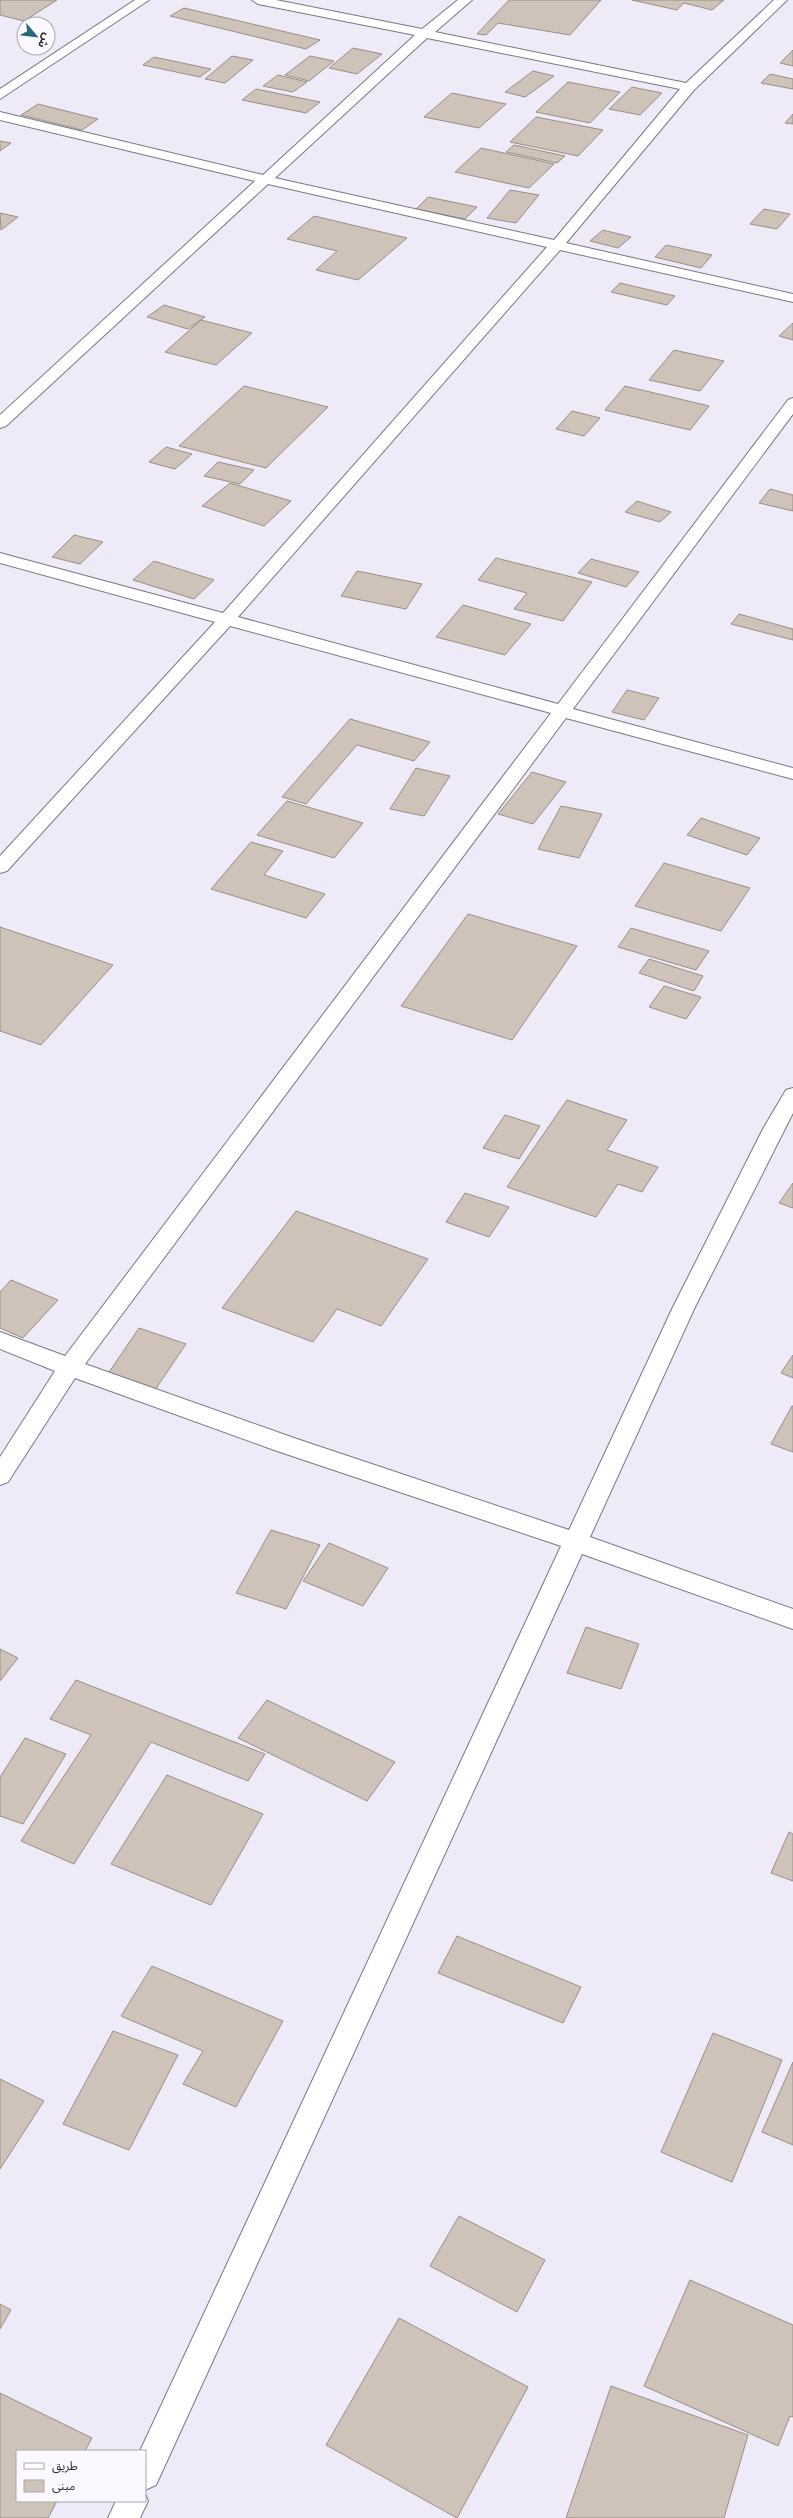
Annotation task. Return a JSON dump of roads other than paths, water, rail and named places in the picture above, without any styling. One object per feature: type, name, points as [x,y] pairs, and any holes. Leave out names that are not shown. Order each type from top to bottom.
[{"type":"street","points":[[0,95],[143,0]]},
{"type":"street","points":[[258,0],[423,35],[689,87]]},
{"type":"street","points":[[0,423],[267,180],[423,35],[466,0]]},
{"type":"street","points":[[0,867],[227,619],[558,244],[689,87],[781,0]]},
{"type":"street","points":[[0,116],[267,180],[558,244],[793,298]]},
{"type":"street","points":[[0,1476],[69,1368],[793,403]]},
{"type":"street","points":[[0,558],[227,619],[560,712],[793,774]]},
{"type":"street","points":[[146,2472],[684,1307],[774,1127],[793,1095]]},
{"type":"street","points":[[0,1340],[69,1368],[349,1467],[575,1542],[793,1618]]},
{"type":"street","points":[[124,2518],[132,2502]]}]
